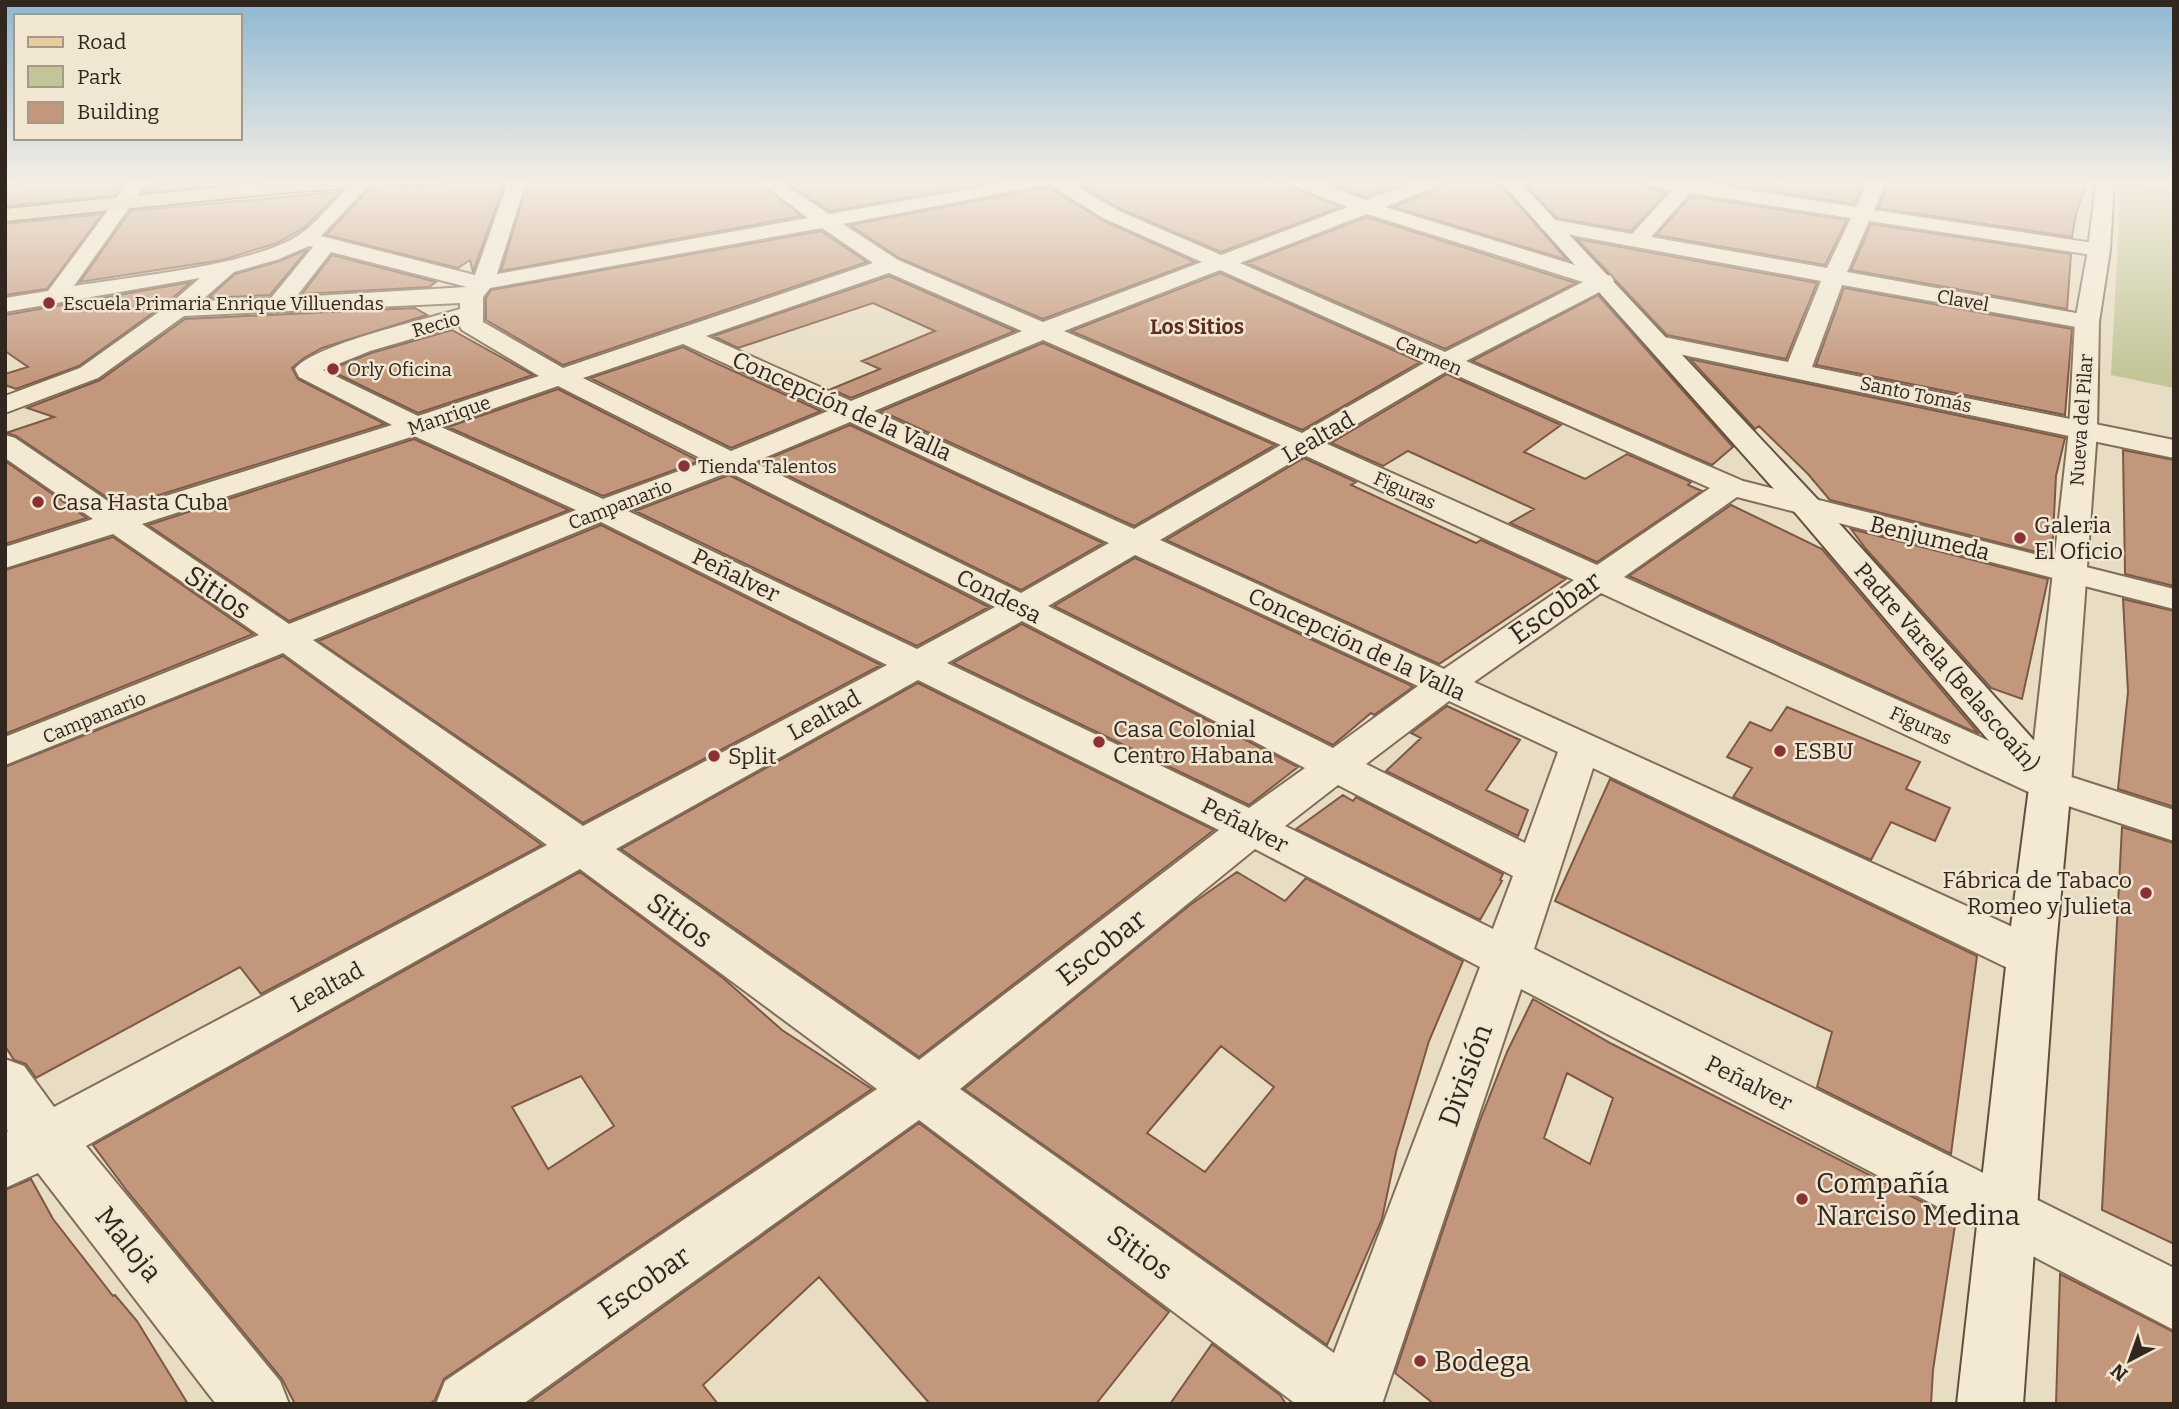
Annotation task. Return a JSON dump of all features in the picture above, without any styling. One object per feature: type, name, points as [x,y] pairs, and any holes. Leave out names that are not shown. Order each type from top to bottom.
[{"type":"street","points":[[56,296],[91,248]]},
{"type":"street","points":[[5,304],[226,267],[295,248]]},
{"type":"street","points":[[278,304],[313,248]]},
{"type":"street","points":[[338,248],[451,278],[475,298]]},
{"type":"street","points":[[475,298],[493,248]]},
{"type":"street","points":[[178,309],[475,298],[703,248]]},
{"type":"street","name":"Figuras","points":[[864,248],[890,265],[1306,445],[2050,785],[2174,826]]},
{"type":"street","name":"Carmen","points":[[1187,248],[1732,487],[1809,509]]},
{"type":"street","name":"Campanario","points":[[5,752],[602,510],[732,461],[1043,331],[1264,248]]},
{"type":"street","points":[[1497,248],[1603,281]]},
{"type":"street","name":"Padre Varela (Belascoaín)","points":[[1571,248],[1809,509],[2050,785],[2031,957],[1990,1404]]},
{"type":"street","name":"Clavel","points":[[1675,248],[2087,322]]},
{"type":"street","points":[[1798,370],[1847,248]]},
{"type":"street","points":[[2085,248],[2099,250]]},
{"type":"street","name":"Nueva del Pilar","points":[[2050,785],[2083,430],[2087,322],[2099,250]]},
{"type":"street","name":"Manrique","points":[[5,558],[416,426],[890,265]]},
{"type":"street","points":[[5,405],[89,373],[178,309],[226,267]]},
{"type":"street","name":"Lealtad","points":[[26,1151],[1022,607],[1135,540],[1306,445],[1444,362],[1603,281]]},
{"type":"street","name":"Recio","points":[[308,369],[475,298]]},
{"type":"street","name":"Condesa","points":[[475,298],[471,325],[560,377],[1022,607],[1537,869]]},
{"type":"street","name":"Concepción de la Valla","points":[[682,334],[854,410],[2031,957]]},
{"type":"street","name":"Santo Tomás","points":[[1659,343],[2174,449]]},
{"type":"street","name":"Peñalver","points":[[308,369],[308,372],[416,426],[602,510],[1252,828],[2174,1300]]},
{"type":"street","name":"Sitios","points":[[5,444],[114,523],[288,639],[1349,1403]]},
{"type":"street","name":"Escobar","points":[[468,1404],[918,1091],[1252,828],[1445,685],[1732,487]]},
{"type":"street","name":"Benjumeda","points":[[1809,509],[2174,599]]},
{"type":"street","name":"División","points":[[1349,1403],[1580,746]]},
{"type":"street","name":"Maloja","points":[[5,1082],[26,1151],[257,1404]]},
{"type":"green space","points":[[2118,248],[2174,248],[2174,388],[2111,375]]},
{"type":"building","points":[[5,248],[77,248],[47,289],[5,295]]},
{"type":"building","points":[[104,248],[262,248],[222,260],[80,282]]},
{"type":"building","points":[[377,248],[482,248],[473,272],[470,260],[458,268]]},
{"type":"building","points":[[508,248],[628,248],[501,271]]},
{"type":"building","points":[[727,248],[846,248],[867,262],[563,365],[486,320],[486,298],[491,290]]},
{"type":"building","points":[[884,248],[1163,248],[1195,262],[1043,319],[899,258]]},
{"type":"building","points":[[1211,248],[1232,248],[1221,252]]},
{"type":"building","points":[[1287,248],[1464,248],[1576,283],[1445,349],[1247,263]]},
{"type":"building","points":[[1527,248],[1556,248],[1567,260]]},
{"type":"building","points":[[1585,248],[1625,248],[1817,283],[1786,359],[1667,335]]},
{"type":"building","points":[[1728,248],[1833,248],[1825,265]]},
{"type":"building","points":[[1861,248],[2029,248],[2071,254],[2067,309],[1851,270]]},
{"type":"building","points":[[308,249],[270,295],[208,298],[235,274],[280,261]]},
{"type":"building","points":[[332,255],[436,282],[429,287],[302,294]]},
{"type":"building","points":[[1220,273],[1420,362],[1302,430],[1071,331]]},
{"type":"building","points":[[889,276],[1015,331],[851,398],[831,389],[880,369],[862,361],[935,331],[873,303],[738,348],[713,336]]},
{"type":"building","points":[[191,282],[168,302],[79,366],[16,389],[5,385],[5,374],[28,367],[5,351],[5,315]]},
{"type":"building","points":[[1844,288],[2072,329],[2065,415],[1816,365]]},
{"type":"building","points":[[1598,295],[1733,447],[1712,465],[1472,361]]},
{"type":"building","points":[[415,308],[427,315],[322,348],[292,368],[298,379],[385,424],[121,507],[16,436],[6,433],[54,417],[27,408],[100,380],[185,319]]},
{"type":"building","points":[[452,330],[533,375],[418,413],[329,370],[371,353]]},
{"type":"building","points":[[1043,343],[1275,445],[1134,526],[881,411]]},
{"type":"building","points":[[683,347],[821,411],[731,448],[590,378]]},
{"type":"building","points":[[1690,359],[2065,438],[2056,476],[2052,556],[1830,500],[1808,474],[1759,426],[1755,429]]},
{"type":"building","points":[[1447,374],[1561,425],[1524,452],[1585,479],[1627,454],[1691,482],[1688,485],[1702,491],[1597,562],[1510,523],[1534,509],[1408,451],[1383,466],[1331,443]]},
{"type":"building","points":[[558,389],[699,461],[603,496],[448,427]]},
{"type":"building","points":[[850,425],[1103,543],[1021,590],[760,462]]},
{"type":"building","points":[[414,439],[569,510],[289,621],[148,525]]},
{"type":"building","points":[[2123,450],[2174,460],[2174,586],[2125,574]]},
{"type":"building","points":[[1304,458],[1356,482],[1351,485],[1476,543],[1481,540],[1566,579],[1439,664],[1166,540]]},
{"type":"building","points":[[5,461],[87,518],[5,544]]},
{"type":"building","points":[[729,475],[989,607],[917,646],[635,511]]},
{"type":"building","points":[[1731,505],[1822,549],[1979,734],[1629,576]]},
{"type":"building","points":[[601,525],[881,665],[583,823],[318,641]]},
{"type":"building","points":[[1851,529],[2048,579],[2022,699],[1991,688]]},
{"type":"building","points":[[113,537],[253,634],[5,734],[5,570]]},
{"type":"building","points":[[1135,558],[1413,687],[1374,715],[1371,713],[1333,745],[1054,606]]},
{"type":"building","points":[[2123,599],[2174,611],[2174,807],[2118,789],[2128,692]]},
{"type":"building","points":[[1022,624],[1298,767],[1249,805],[953,663]]},
{"type":"building","points":[[283,656],[542,845],[261,994],[240,967],[36,1078],[26,1064],[14,1060],[5,1046],[5,767]]},
{"type":"building","points":[[918,683],[1214,830],[919,1057],[621,849]]},
{"type":"building","points":[[1447,706],[1520,740],[1486,790],[1528,810],[1518,836],[1386,771],[1421,738],[1411,733]]},
{"type":"building","points":[[1787,707],[1920,762],[1906,789],[1950,808],[1935,841],[1891,822],[1871,860],[1733,797],[1752,768],[1727,757],[1750,722],[1771,731]]},
{"type":"building","points":[[1610,779],[1977,956],[1951,1154],[1817,1087],[1832,1032],[1555,901]]},
{"type":"building","points":[[1343,795],[1353,801],[1356,797],[1503,874],[1500,880],[1502,881],[1480,920],[1296,829]]},
{"type":"building","points":[[2122,827],[2174,843],[2174,1244],[2102,1210]]},
{"type":"building","points":[[580,872],[723,978],[782,1030],[872,1089],[444,1379],[435,1400],[429,1404],[295,1404],[282,1379],[127,1191],[93,1145]],"holes":[[[581,1076],[614,1126],[548,1169],[512,1107]]]},
{"type":"building","points":[[1237,872],[1285,901],[1306,878],[1463,961],[1429,1041],[1396,1152],[1382,1219],[1327,1345],[964,1089],[1190,905]],"holes":[[[1221,1046],[1274,1087],[1205,1172],[1147,1133]]]},
{"type":"building","points":[[1533,999],[1612,1044],[1956,1219],[1933,1370],[1931,1404],[1434,1404],[1395,1373],[1479,1123],[1507,1052]],"holes":[[[1567,1073],[1613,1098],[1590,1164],[1544,1138]]]},
{"type":"building","points":[[919,1123],[1169,1312],[1096,1404],[930,1404],[819,1277],[703,1385],[718,1404],[528,1404]]},
{"type":"building","points":[[31,1179],[53,1219],[113,1296],[115,1295],[137,1321],[188,1404],[5,1404],[5,1190]]},
{"type":"building","points":[[2060,1274],[2174,1332],[2174,1404],[2056,1404]]},
{"type":"building","points":[[1212,1344],[1280,1395],[1286,1404],[1170,1404]]},
{"type":"place","name":"Escuela Primaria Enrique Villuendas","points":[[49,303]]},
{"type":"place","name":"Orly Oficina","points":[[333,369]]},
{"type":"place","name":"Tienda Talentos","points":[[684,466]]},
{"type":"place","name":"Casa Hasta Cuba","points":[[38,502]]},
{"type":"place","name":"Galeria El Oficio","points":[[2020,538]]},
{"type":"place","name":"Casa Colonial Centro Habana","points":[[1099,742]]},
{"type":"place","name":"ESBU","points":[[1780,751]]},
{"type":"place","name":"Split","points":[[714,756]]},
{"type":"place","name":"Fábrica de Tabaco Romeo y Julieta","points":[[2146,893]]},
{"type":"place","name":"Compañía Narciso Medina","points":[[1802,1199]]},
{"type":"place","name":"Bodega","points":[[1420,1361]]},
{"type":"district","name":"Los Sitios","points":[[1197,327]]}]
